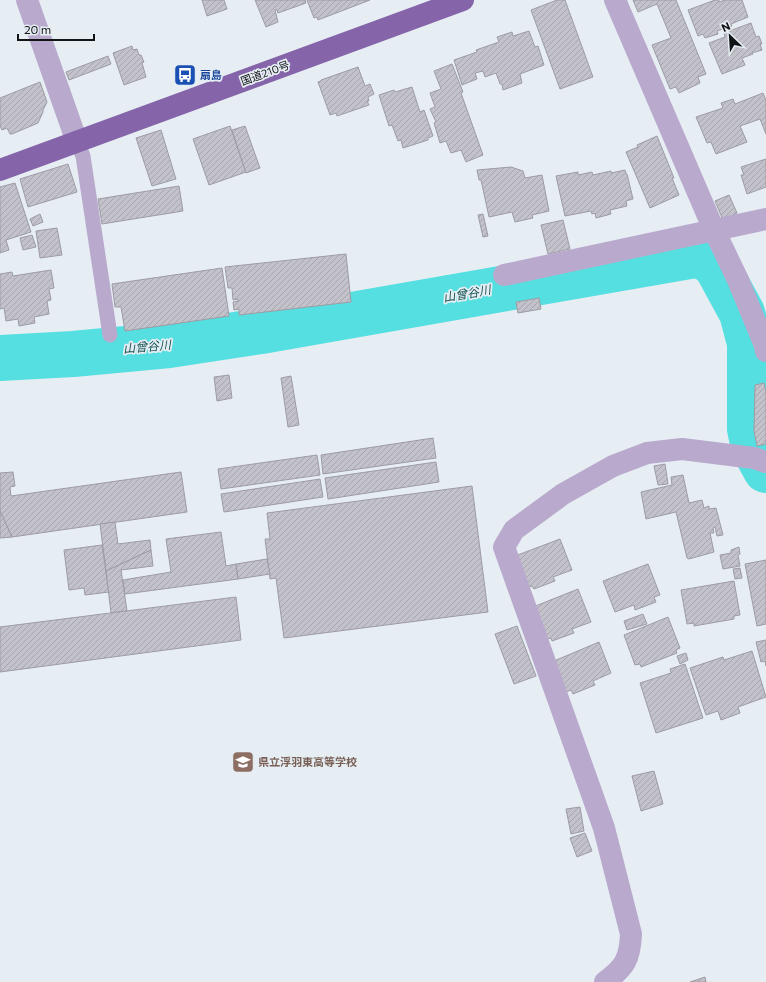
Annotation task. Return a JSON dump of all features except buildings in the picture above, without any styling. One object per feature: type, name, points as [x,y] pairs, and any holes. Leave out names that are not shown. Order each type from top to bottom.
[{"type":"highway","name":"国道210号","points":[[0,170],[463,0]]},
{"type":"street","points":[[27,0],[77,142]]},
{"type":"street","points":[[615,0],[714,230],[738,280],[766,351]]},
{"type":"street","points":[[504,275],[766,219]]},
{"type":"street","points":[[605,982],[619,972],[630,952],[631,934],[604,828],[504,547],[514,530],[563,494],[613,466],[647,453],[682,449],[760,460]]},
{"type":"lane","points":[[77,142],[83,156],[110,335]]},
{"type":"waterway","name":"山曾谷川","points":[[0,358],[73,354],[169,345],[261,331],[695,255],[707,258],[717,267],[742,313],[750,343],[750,429],[754,448],[766,470]]},
{"type":"place","name":"扇島","points":[[185,75]]},
{"type":"place","name":"県立浮羽東高等学校","points":[[243,762]]}]
